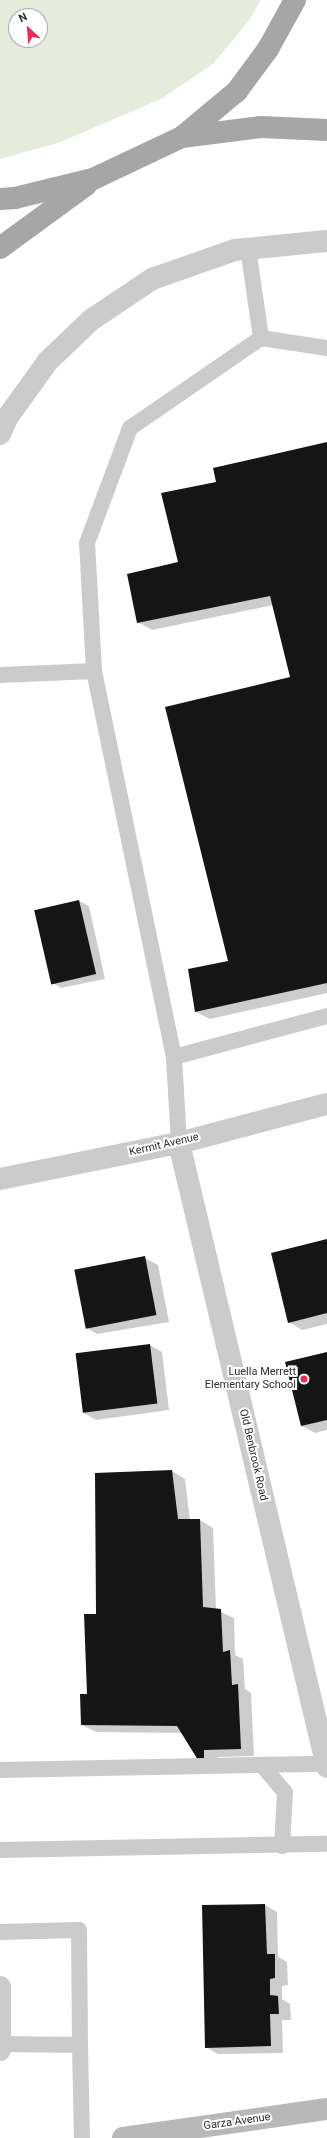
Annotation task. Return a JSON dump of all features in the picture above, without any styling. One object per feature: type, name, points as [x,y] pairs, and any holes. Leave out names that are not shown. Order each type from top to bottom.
[{"type":"main road","points":[[0,248],[93,179],[182,137],[237,91],[268,50],[295,0]]},
{"type":"main road","points":[[182,137],[262,127],[327,130]]},
{"type":"main road","points":[[0,199],[15,198],[93,179]]},
{"type":"street","points":[[0,434],[7,418],[39,371],[91,320],[152,279],[235,250],[327,241]]},
{"type":"street","name":"Kermit Avenue","points":[[0,1180],[179,1143],[327,1104]]},
{"type":"street","name":"Old Benbrook Road","points":[[179,1143],[322,1726],[327,1766]]},
{"type":"street","points":[[0,1987],[0,2050]]},
{"type":"street","name":"Garza Avenue","points":[[123,2138],[327,2109]]},
{"type":"lane","points":[[248,248],[261,338]]},
{"type":"lane","points":[[179,1143],[174,1057],[94,671],[87,543],[130,428],[261,338],[327,348]]},
{"type":"lane","points":[[0,675],[94,671]]},
{"type":"lane","points":[[174,1057],[327,1016]]},
{"type":"lane","points":[[262,1765],[285,1792],[282,1846]]},
{"type":"lane","points":[[0,1770],[262,1765],[327,1766]]},
{"type":"lane","points":[[0,1850],[327,1844]]},
{"type":"lane","points":[[0,1932],[79,1930],[82,2138]]},
{"type":"lane","points":[[0,2044],[80,2045]]},
{"type":"green space","points":[[0,0],[261,0],[248,22],[213,64],[161,99],[58,143],[0,159]]},
{"type":"building","points":[[327,442],[327,983],[195,1012],[188,969],[228,961],[165,707],[290,677],[270,596],[137,623],[127,574],[178,562],[161,493],[216,482],[213,468]]},
{"type":"building","points":[[79,900],[96,974],[51,984],[34,910]]},
{"type":"building","points":[[327,1239],[327,1313],[288,1323],[271,1253]]},
{"type":"building","points":[[145,1256],[156,1315],[86,1329],[74,1270]]},
{"type":"building","points":[[150,1344],[157,1404],[83,1413],[76,1353]]},
{"type":"building","points":[[327,1352],[327,1420],[301,1426],[285,1362]]},
{"type":"building","points":[[172,1470],[178,1519],[200,1519],[203,1607],[221,1609],[223,1652],[230,1650],[232,1685],[238,1684],[241,1749],[204,1750],[204,1762],[198,1760],[177,1726],[81,1725],[80,1694],[87,1694],[84,1614],[96,1614],[95,1473]]},
{"type":"building","points":[[265,1904],[267,1954],[275,1954],[275,1978],[270,1979],[270,1995],[278,1996],[279,2014],[270,2014],[271,2046],[205,2048],[202,1905]]},
{"type":"place","name":"Luella Merrett Elementary School","points":[[304,1379]]}]
